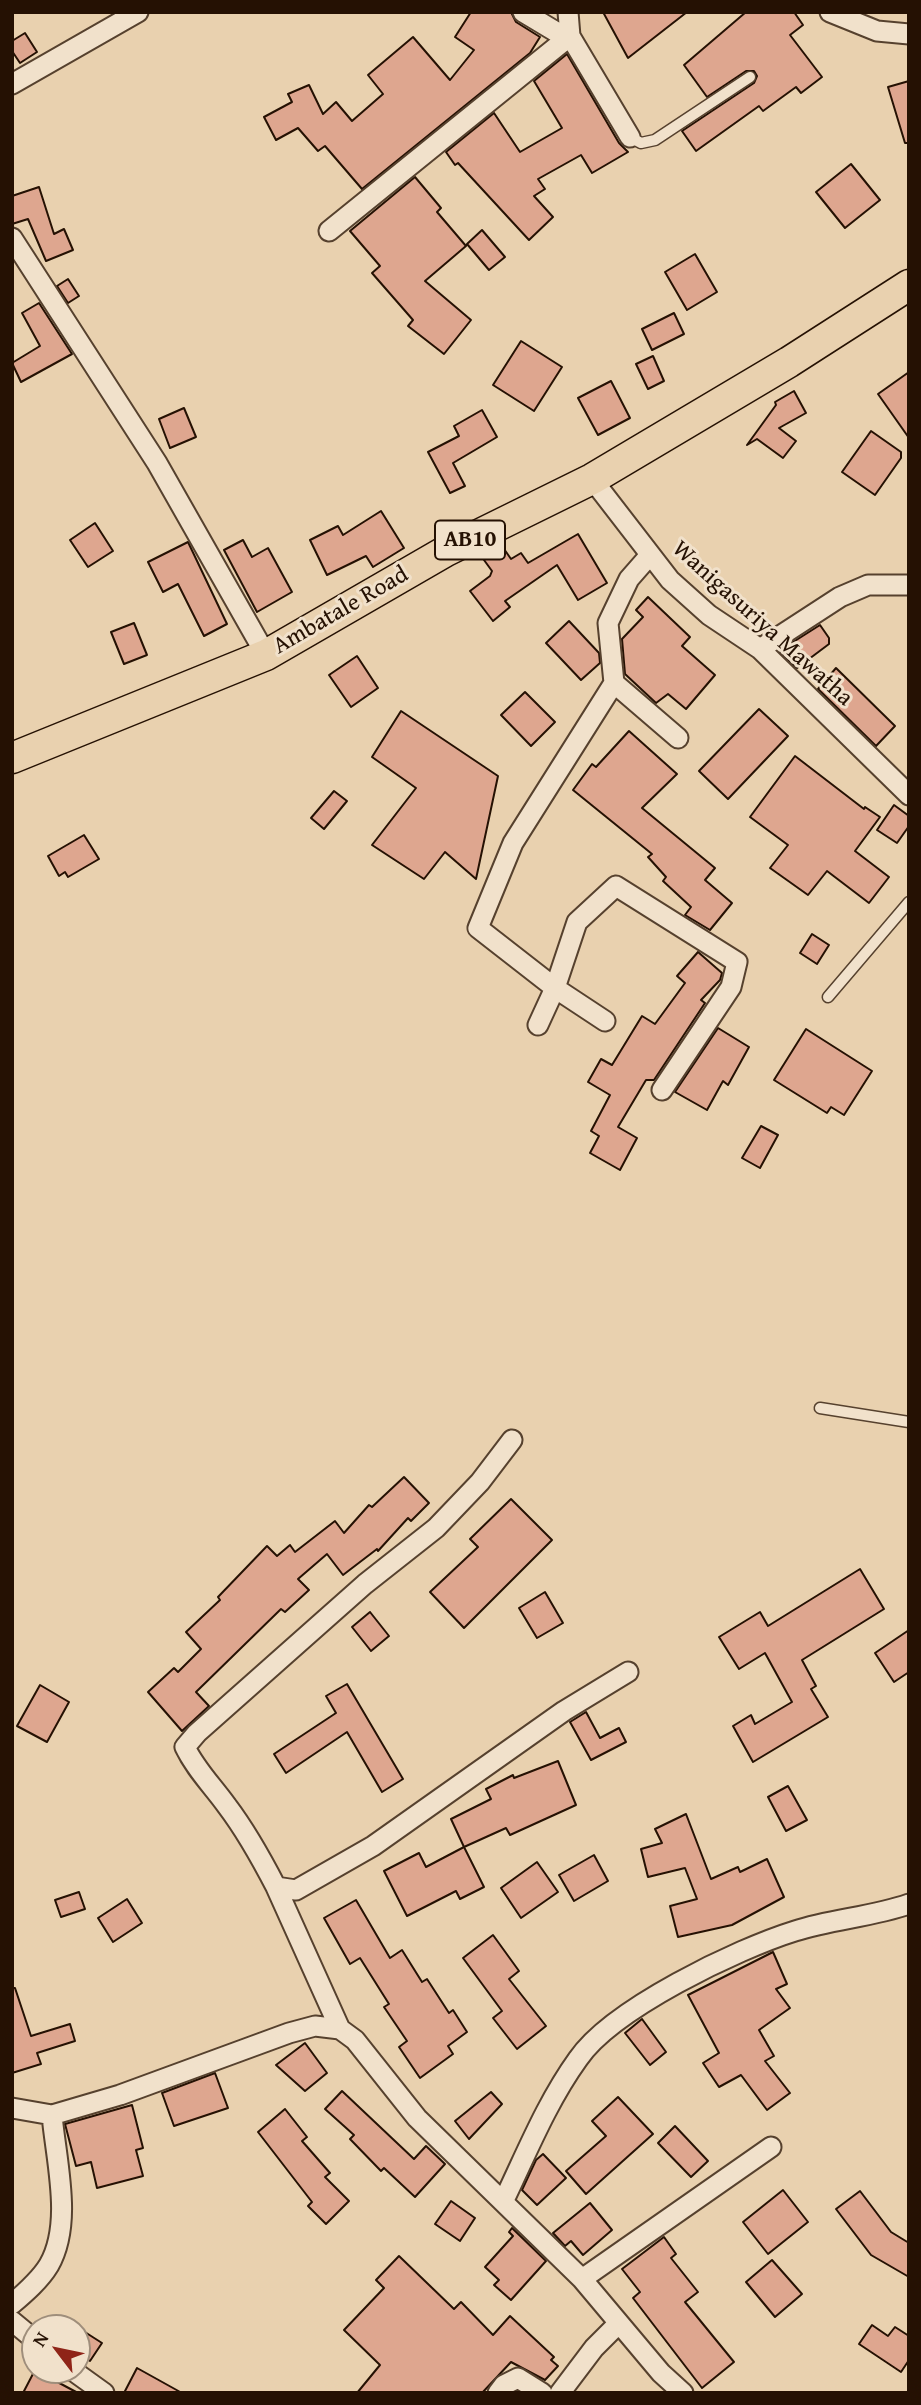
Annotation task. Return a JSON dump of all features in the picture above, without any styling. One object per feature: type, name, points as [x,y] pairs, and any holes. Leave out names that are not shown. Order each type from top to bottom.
[{"type":"main road","name":"Ambatale Road","points":[[12,758],[266,654],[446,551],[593,479],[789,362],[909,285]]},
{"type":"street","points":[[12,84],[138,12]]},
{"type":"street","points":[[523,12],[558,33],[570,36]]},
{"type":"street","points":[[568,12],[570,36],[630,137]]},
{"type":"street","points":[[830,12],[877,32],[909,34]]},
{"type":"street","points":[[329,231],[570,36]]},
{"type":"street","points":[[12,238],[157,463],[266,654]]},
{"type":"street","name":"Wanigasuriya Mawatha","points":[[593,479],[670,580],[709,615],[760,649],[909,796]]},
{"type":"street","points":[[604,1021],[555,988],[478,928],[513,843],[614,683],[608,623],[629,579],[650,555]]},
{"type":"street","points":[[760,649],[840,597],[868,585],[909,584]]},
{"type":"street","points":[[614,683],[678,738]]},
{"type":"street","points":[[538,1025],[555,988],[577,922],[616,886],[737,962],[731,987],[662,1090]]},
{"type":"street","points":[[340,2029],[255,1845],[226,1803],[195,1769],[186,1747],[197,1733],[365,1584],[436,1528],[480,1482],[512,1440]]},
{"type":"street","points":[[276,1887],[296,1890],[373,1846],[564,1711],[628,1672]]},
{"type":"street","points":[[505,2200],[551,2102],[578,2058],[618,2018],[655,1996],[792,1932],[909,1904]]},
{"type":"street","points":[[12,2108],[52,2115],[120,2095],[289,2033],[315,2026],[340,2029],[355,2040],[443,2145],[505,2200],[582,2279],[661,2373],[683,2393]]},
{"type":"street","points":[[12,2304],[49,2266],[56,2249],[61,2216],[52,2115]]},
{"type":"street","points":[[582,2279],[771,2147]]},
{"type":"street","points":[[560,2393],[593,2348],[619,2323]]},
{"type":"street","points":[[498,2393],[503,2385],[518,2378],[542,2393]]},
{"type":"lane","points":[[630,137],[641,143],[655,140],[750,77]]},
{"type":"lane","points":[[828,998],[909,902]]},
{"type":"lane","points":[[820,1408],[909,1422]]},
{"type":"building","points":[[471,12],[511,12],[516,22],[540,37],[530,53],[362,189],[325,146],[318,151],[298,128],[276,140],[264,117],[292,102],[288,94],[309,85],[323,114],[336,102],[352,121],[383,94],[368,75],[413,37],[450,80],[474,50],[455,37]]},
{"type":"building","points":[[603,12],[687,12],[628,58]]},
{"type":"building","points":[[746,12],[794,12],[803,25],[790,35],[822,77],[801,93],[796,87],[763,111],[759,106],[696,151],[682,131],[754,83],[757,76],[754,71],[746,71],[707,97],[684,65]]},
{"type":"building","points":[[25,33],[37,52],[20,63],[12,51],[12,41]]},
{"type":"building","points":[[567,54],[619,143],[628,152],[592,173],[581,155],[538,179],[545,189],[534,196],[553,217],[529,240],[458,163],[455,165],[446,152],[494,113],[520,152],[562,128],[534,81]]},
{"type":"building","points":[[909,81],[909,143],[905,143],[888,87]]},
{"type":"building","points":[[851,164],[880,200],[845,228],[816,192]]},
{"type":"building","points":[[415,177],[441,208],[437,212],[466,246],[425,281],[471,320],[444,354],[408,326],[413,320],[372,273],[380,266],[350,231]]},
{"type":"building","points":[[39,187],[54,234],[64,229],[73,250],[46,261],[28,219],[12,224],[12,196]]},
{"type":"building","points":[[482,230],[505,257],[489,270],[467,244]]},
{"type":"building","points":[[695,254],[717,292],[687,310],[665,272]]},
{"type":"building","points":[[68,279],[79,296],[68,303],[57,286]]},
{"type":"building","points":[[39,303],[72,354],[21,382],[12,363],[40,346],[22,313]]},
{"type":"building","points":[[674,313],[684,334],[652,350],[642,329]]},
{"type":"building","points":[[521,341],[562,367],[534,411],[493,385]]},
{"type":"building","points":[[653,356],[664,381],[648,389],[636,364]]},
{"type":"building","points":[[909,372],[909,438],[878,394]]},
{"type":"building","points":[[611,381],[630,418],[598,435],[578,398]]},
{"type":"building","points":[[794,391],[806,413],[779,428],[796,441],[783,458],[757,439],[747,445],[776,405],[775,402]]},
{"type":"building","points":[[184,408],[196,437],[170,448],[159,419]]},
{"type":"building","points":[[482,410],[497,437],[453,463],[465,486],[450,493],[428,452],[459,436],[454,426]]},
{"type":"building","points":[[871,431],[901,452],[901,458],[875,495],[842,472]]},
{"type":"building","points":[[381,511],[404,548],[373,567],[366,556],[327,575],[310,540],[338,526],[343,535]]},
{"type":"building","points":[[95,523],[113,551],[88,567],[70,540]]},
{"type":"building","points":[[578,534],[607,583],[578,600],[557,565],[505,601],[510,607],[493,621],[470,591],[490,576],[492,571],[484,560],[502,546],[511,559],[521,553],[528,563]]},
{"type":"building","points":[[243,540],[252,557],[268,548],[292,592],[257,612],[224,550]]},
{"type":"building","points":[[188,542],[227,624],[204,636],[178,584],[163,592],[148,562]]},
{"type":"building","points":[[648,597],[690,637],[682,646],[715,675],[686,709],[668,694],[656,703],[625,674],[622,639],[643,617],[636,610]]},
{"type":"building","points":[[569,621],[599,653],[600,663],[581,680],[546,643]]},
{"type":"building","points":[[134,623],[147,655],[124,664],[111,632]]},
{"type":"building","points":[[820,625],[829,638],[829,644],[797,668],[779,651]]},
{"type":"building","points":[[357,656],[378,688],[351,707],[329,675]]},
{"type":"building","points":[[836,668],[895,726],[876,746],[818,689]]},
{"type":"building","points":[[525,692],[555,722],[531,746],[501,715]]},
{"type":"building","points":[[759,709],[788,736],[728,799],[699,771]]},
{"type":"building","points":[[401,711],[498,776],[476,879],[445,852],[424,879],[372,845],[416,788],[372,757]]},
{"type":"building","points":[[629,731],[677,774],[642,808],[715,868],[705,880],[732,903],[710,930],[685,915],[691,907],[663,881],[666,877],[648,857],[652,854],[573,790],[592,764],[596,767]]},
{"type":"building","points":[[795,756],[864,809],[865,807],[880,817],[855,851],[889,877],[869,903],[827,871],[808,895],[770,868],[788,845],[750,817]]},
{"type":"building","points":[[334,791],[347,801],[324,829],[311,818]]},
{"type":"building","points":[[894,805],[909,816],[909,826],[897,843],[877,830]]},
{"type":"building","points":[[84,835],[99,859],[68,877],[65,872],[59,876],[48,856]]},
{"type":"building","points":[[812,934],[829,945],[817,964],[800,953]]},
{"type":"building","points":[[698,952],[722,973],[720,980],[701,1000],[705,1003],[654,1080],[646,1080],[618,1127],[637,1138],[620,1170],[590,1153],[599,1136],[591,1131],[610,1095],[588,1082],[601,1059],[612,1065],[642,1016],[655,1024],[685,983],[677,976]]},
{"type":"building","points":[[718,1028],[749,1047],[728,1085],[723,1081],[707,1110],[675,1092]]},
{"type":"building","points":[[806,1029],[872,1071],[844,1115],[831,1107],[827,1113],[774,1080]]},
{"type":"building","points":[[761,1126],[778,1135],[760,1168],[742,1158]]},
{"type":"building","points":[[404,1477],[429,1503],[411,1521],[408,1518],[378,1551],[377,1549],[343,1575],[327,1554],[298,1579],[309,1590],[285,1612],[281,1609],[196,1692],[209,1706],[182,1731],[148,1692],[174,1668],[178,1672],[201,1649],[186,1632],[220,1600],[218,1597],[267,1546],[277,1556],[290,1545],[295,1552],[335,1521],[344,1533],[369,1505],[372,1507]]},
{"type":"building","points":[[511,1499],[552,1540],[464,1628],[430,1592],[478,1547],[470,1539]]},
{"type":"building","points":[[860,1569],[884,1609],[802,1660],[816,1686],[811,1689],[828,1717],[753,1762],[733,1726],[751,1715],[755,1724],[792,1702],[765,1653],[739,1669],[719,1637],[760,1612],[768,1626]]},
{"type":"building","points":[[545,1592],[563,1623],[537,1638],[519,1608]]},
{"type":"building","points":[[370,1612],[389,1636],[371,1651],[352,1627]]},
{"type":"building","points":[[909,1630],[909,1672],[894,1682],[875,1653]]},
{"type":"building","points":[[347,1684],[403,1779],[382,1792],[347,1732],[286,1773],[274,1754],[336,1713],[326,1696]]},
{"type":"building","points":[[40,1685],[69,1702],[47,1742],[17,1726]]},
{"type":"building","points":[[586,1712],[600,1738],[619,1728],[626,1742],[591,1760],[570,1722]]},
{"type":"building","points":[[558,1761],[576,1805],[510,1835],[506,1828],[464,1847],[451,1819],[491,1799],[486,1789],[513,1775],[514,1778]]},
{"type":"building","points":[[788,1786],[807,1820],[786,1831],[768,1797]]},
{"type":"building","points":[[686,1814],[711,1879],[738,1867],[740,1872],[767,1859],[784,1897],[732,1925],[678,1937],[670,1906],[697,1899],[685,1868],[648,1877],[641,1849],[662,1843],[655,1829]]},
{"type":"building","points":[[464,1847],[484,1887],[460,1899],[456,1891],[407,1916],[384,1871],[419,1853],[426,1867]]},
{"type":"building","points":[[594,1855],[608,1881],[574,1901],[559,1875]]},
{"type":"building","points":[[537,1862],[558,1892],[521,1918],[501,1888]]},
{"type":"building","points":[[79,1892],[85,1909],[61,1917],[55,1900]]},
{"type":"building","points":[[127,1899],[142,1923],[113,1942],[98,1918]]},
{"type":"building","points":[[356,1900],[390,1958],[402,1950],[422,1982],[427,1979],[449,2013],[453,2010],[467,2032],[448,2046],[453,2054],[420,2078],[399,2047],[407,2041],[384,2007],[389,2004],[360,1958],[350,1964],[324,1918]]},
{"type":"building","points":[[493,1935],[519,1971],[509,1979],[546,2026],[517,2049],[493,2018],[502,2011],[463,1958]]},
{"type":"building","points":[[773,1952],[787,1984],[776,1989],[790,2008],[759,2030],[774,2056],[765,2061],[790,2093],[767,2110],[741,2075],[719,2087],[703,2063],[719,2053],[688,1995]]},
{"type":"building","points":[[12,1988],[15,1988],[31,2036],[70,2024],[75,2041],[37,2053],[41,2064],[12,2073]]},
{"type":"building","points":[[642,2019],[666,2052],[650,2065],[625,2033]]},
{"type":"building","points":[[305,2043],[327,2073],[305,2091],[276,2065]]},
{"type":"building","points":[[215,2073],[228,2108],[174,2126],[162,2093]]},
{"type":"building","points":[[342,2091],[414,2159],[426,2146],[445,2164],[415,2197],[384,2168],[381,2171],[350,2139],[354,2135],[325,2109]]},
{"type":"building","points":[[491,2092],[502,2104],[469,2139],[455,2121]]},
{"type":"building","points":[[618,2097],[653,2134],[586,2194],[566,2171],[606,2136],[592,2121]]},
{"type":"building","points":[[132,2105],[143,2148],[136,2150],[143,2176],[97,2188],[91,2162],[76,2166],[65,2124]]},
{"type":"building","points":[[285,2109],[307,2137],[302,2141],[330,2173],[325,2177],[349,2201],[326,2224],[308,2206],[312,2202],[258,2132]]},
{"type":"building","points":[[675,2126],[708,2161],[691,2177],[658,2143]]},
{"type":"building","points":[[543,2154],[566,2178],[537,2205],[522,2190],[536,2160]]},
{"type":"building","points":[[783,2190],[808,2222],[768,2254],[743,2222]]},
{"type":"building","points":[[860,2191],[891,2232],[909,2243],[909,2277],[871,2255],[836,2209]]},
{"type":"building","points":[[451,2201],[475,2218],[460,2241],[435,2224]]},
{"type":"building","points":[[590,2203],[612,2230],[583,2255],[571,2241],[565,2246],[553,2233]]},
{"type":"building","points":[[512,2228],[546,2261],[511,2300],[494,2285],[499,2280],[485,2267],[513,2236],[509,2232]]},
{"type":"building","points":[[664,2237],[676,2254],[671,2258],[698,2292],[685,2302],[734,2362],[702,2388],[633,2298],[640,2292],[622,2269]]},
{"type":"building","points":[[399,2256],[454,2309],[461,2302],[493,2335],[510,2316],[554,2357],[551,2360],[558,2366],[545,2380],[511,2362],[482,2393],[357,2393],[380,2365],[344,2330],[384,2288],[376,2280]]},
{"type":"building","points":[[772,2260],[802,2294],[775,2317],[746,2282]]},
{"type":"building","points":[[872,2325],[888,2336],[895,2327],[909,2336],[909,2360],[901,2372],[859,2344]]},
{"type":"building","points":[[91,2336],[102,2343],[91,2360]]},
{"type":"building","points":[[137,2368],[182,2393],[124,2393]]},
{"type":"building","points":[[28,2384],[61,2384],[78,2393],[23,2393]]}]
